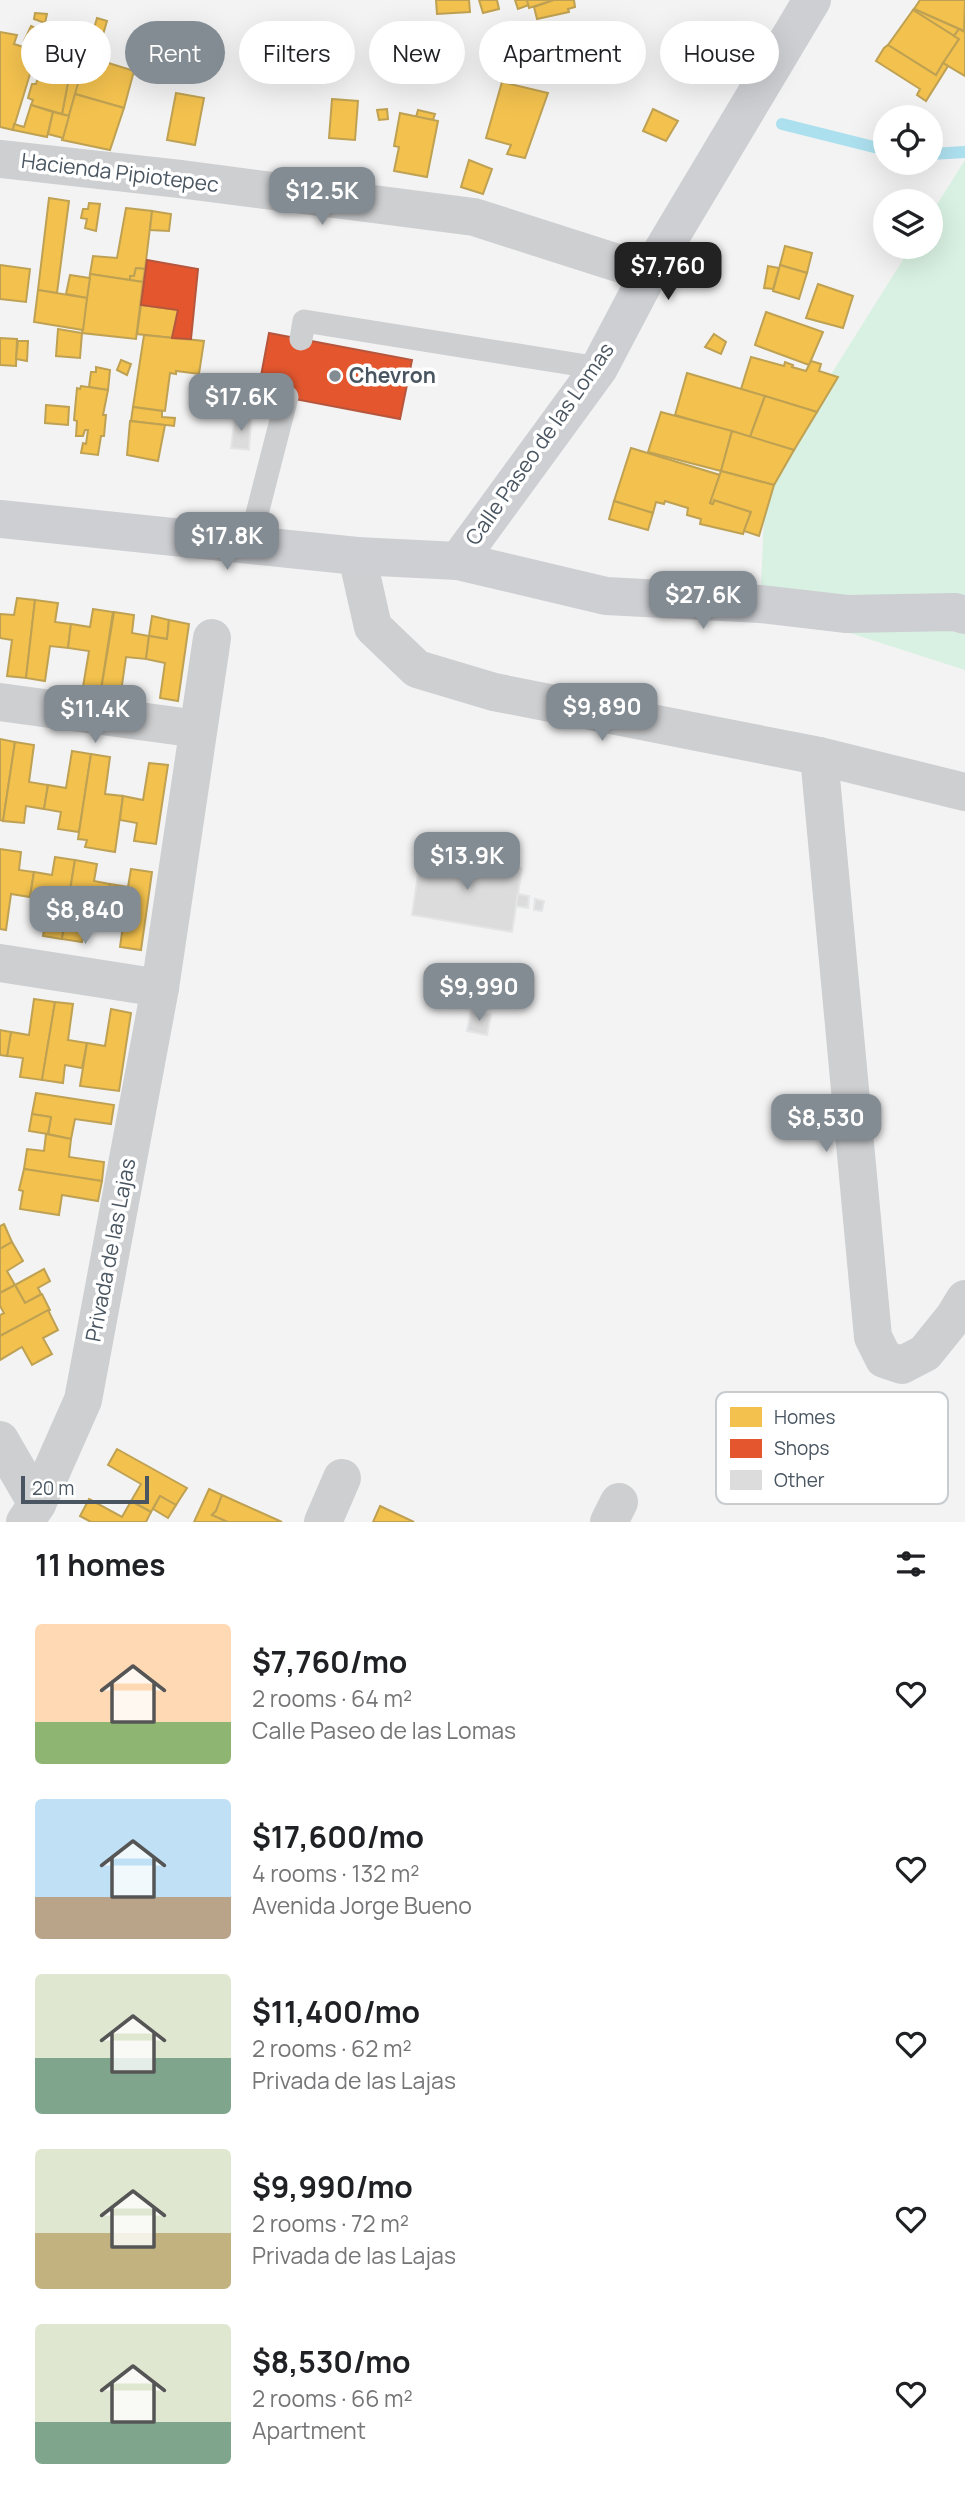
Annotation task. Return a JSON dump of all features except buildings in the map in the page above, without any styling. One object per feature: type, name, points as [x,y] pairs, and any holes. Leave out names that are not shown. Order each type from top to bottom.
[{"type":"main road","name":"Calle Paseo de las Lomas","points":[[458,561],[599,368],[649,273],[812,0]]},
{"type":"main road","points":[[0,519],[357,556],[458,561],[606,596],[760,604],[847,614],[955,612],[965,615]]},
{"type":"street","name":"Hacienda Pipiotepec","points":[[0,159],[474,217],[649,273]]},
{"type":"street","points":[[357,556],[373,627],[417,670],[494,692],[819,756],[965,792]]},
{"type":"street","name":"Privada de las Lajas","points":[[31,1513],[83,1401],[160,988],[212,638]]},
{"type":"street","points":[[0,702],[198,729]]},
{"type":"street","points":[[819,756],[873,1337],[884,1359],[902,1365],[925,1353],[965,1299]]},
{"type":"street","points":[[0,963],[160,988]]},
{"type":"street","name":"Privada de las Lajas","points":[[0,1440],[31,1513]]},
{"type":"street","points":[[323,1522],[342,1478]]},
{"type":"lane","points":[[301,339],[304,321],[599,368]]},
{"type":"lane","points":[[250,545],[287,397]]},
{"type":"green space","points":[[965,160],[965,670],[760,604],[766,478],[903,259],[943,259],[943,195]]},
{"type":"waterway","points":[[782,124],[873,147]]},
{"type":"waterway","points":[[943,153],[965,152]]},
{"type":"place","name":"Chevron","points":[[335,376]]}]
